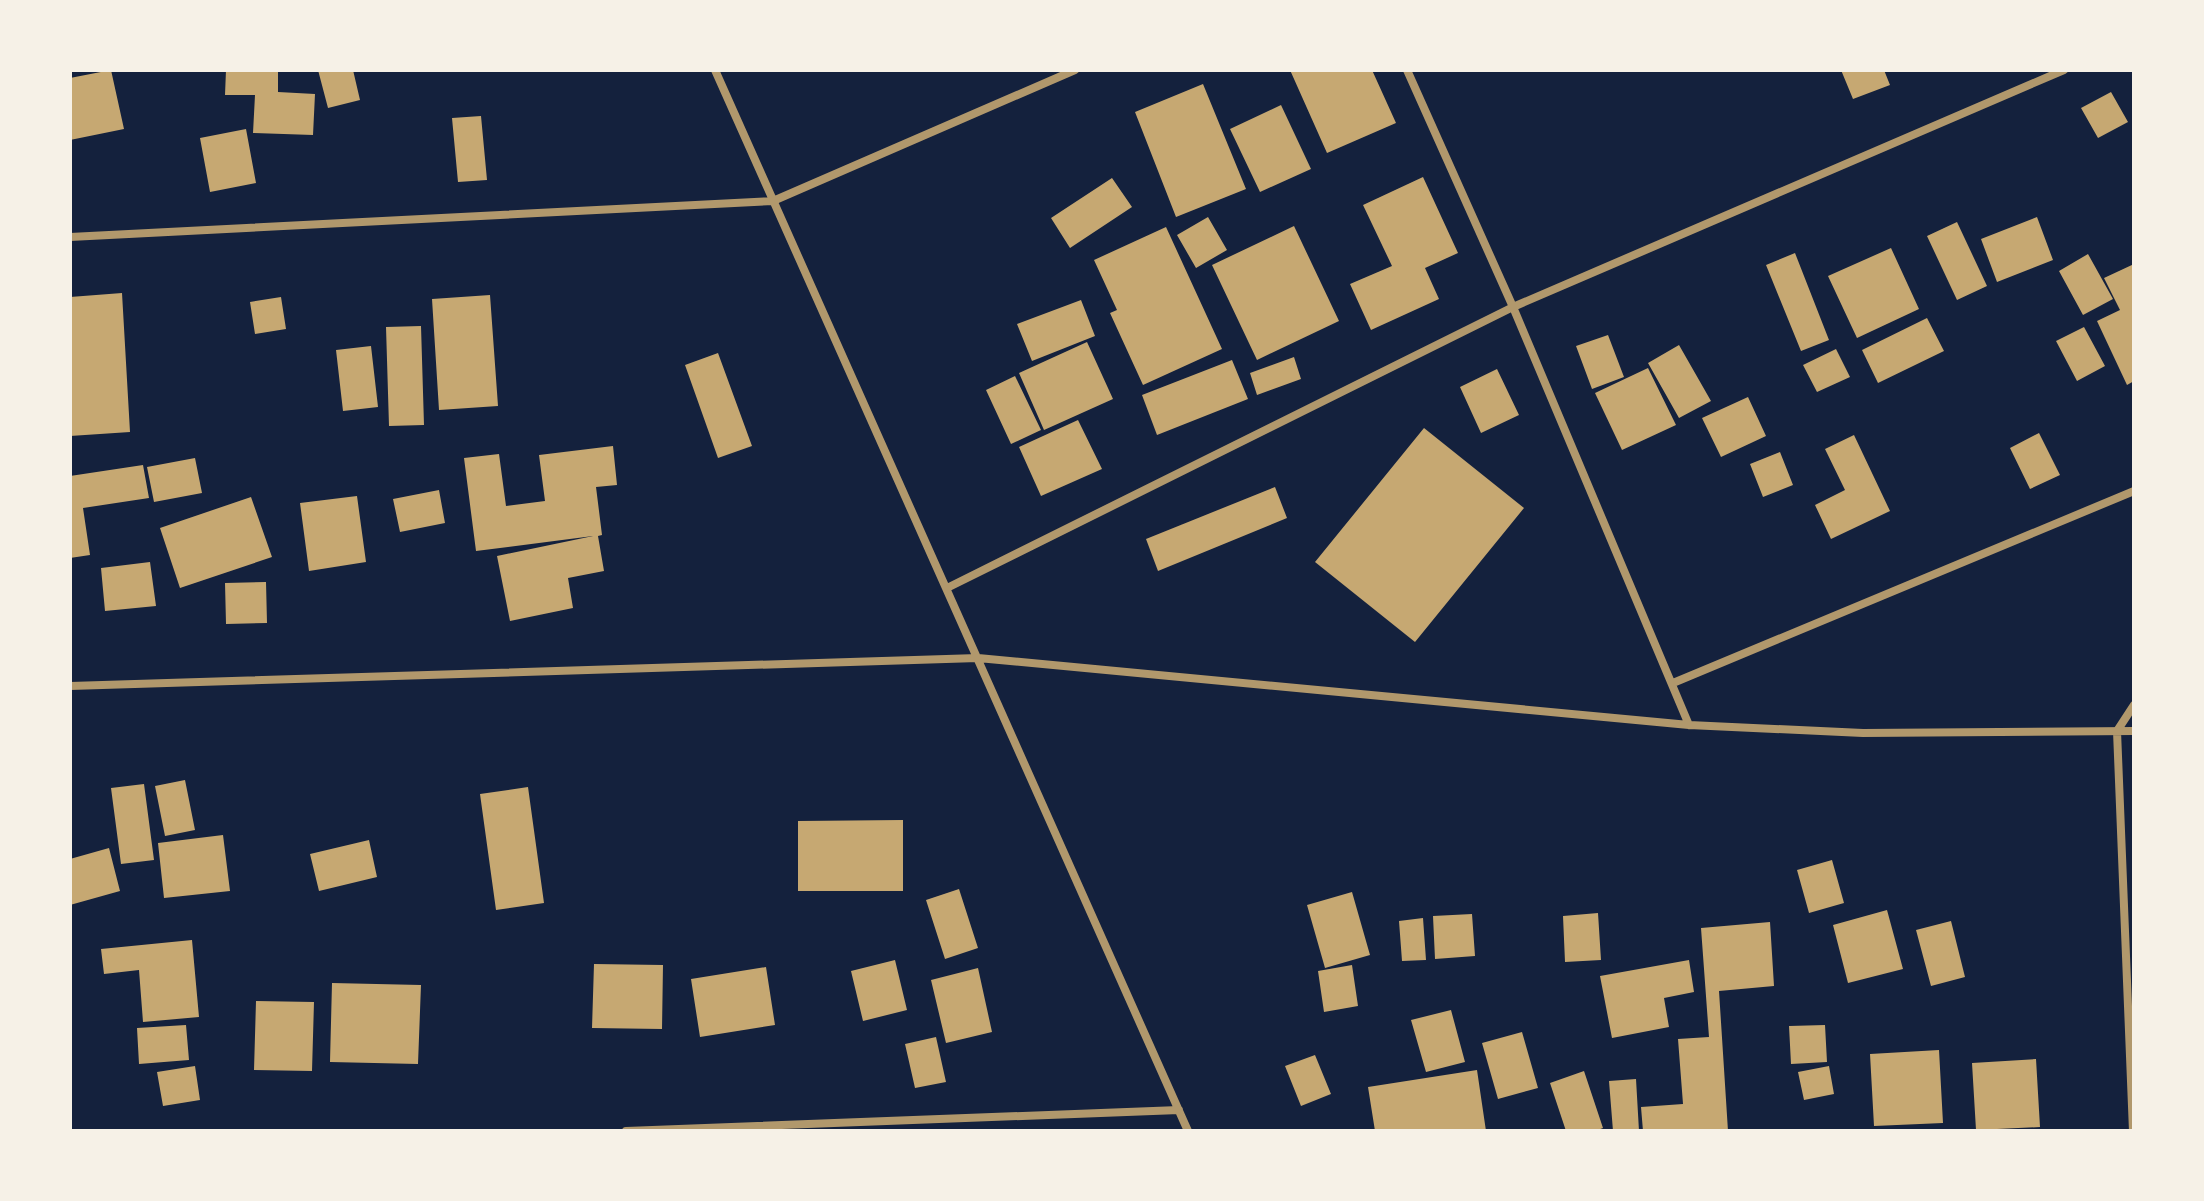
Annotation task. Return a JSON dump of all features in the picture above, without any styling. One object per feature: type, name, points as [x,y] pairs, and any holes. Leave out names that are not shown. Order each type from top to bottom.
[{"type":"street","points":[[715,70],[1188,1131]]},
{"type":"street","points":[[70,237],[773,201],[1075,70]]},
{"type":"street","points":[[1407,70],[1513,307],[1689,725]]},
{"type":"street","points":[[947,588],[1513,307],[2064,70]]},
{"type":"street","points":[[1673,683],[2134,491]]},
{"type":"street","points":[[70,686],[978,658],[1689,725],[1863,733],[2134,731]]},
{"type":"street","points":[[2133,1131],[2117,731],[2134,705]]},
{"type":"street","points":[[626,1131],[1179,1110]]},
{"type":"building","points":[[111,70],[124,129],[70,140],[70,78]]},
{"type":"building","points":[[226,70],[278,70],[278,92],[315,94],[313,135],[253,133],[255,95],[225,95]]},
{"type":"building","points":[[318,70],[353,70],[360,100],[328,108]]},
{"type":"building","points":[[1290,70],[1372,70],[1396,123],[1327,153]]},
{"type":"building","points":[[1841,70],[1884,70],[1890,85],[1853,99]]},
{"type":"building","points":[[1203,84],[1246,189],[1176,217],[1135,112]]},
{"type":"building","points":[[2111,92],[2128,122],[2098,138],[2081,108]]},
{"type":"building","points":[[1281,105],[1311,169],[1260,192],[1230,129]]},
{"type":"building","points":[[481,116],[487,180],[458,182],[452,118]]},
{"type":"building","points":[[246,129],[256,183],[210,192],[200,138]]},
{"type":"building","points":[[1423,177],[1458,253],[1425,268],[1439,299],[1371,330],[1350,284],[1392,266],[1363,205]]},
{"type":"building","points":[[1112,178],[1132,207],[1070,248],[1051,218]]},
{"type":"building","points":[[1208,217],[1227,250],[1196,268],[1177,235]]},
{"type":"building","points":[[2037,217],[2053,260],[1997,282],[1981,239]]},
{"type":"building","points":[[1957,222],[1987,286],[1957,300],[1927,236]]},
{"type":"building","points":[[1294,226],[1339,321],[1257,360],[1212,265]]},
{"type":"building","points":[[1166,227],[1222,349],[1143,385],[1110,313],[1117,310],[1094,260]]},
{"type":"building","points":[[1891,248],[1919,309],[1857,338],[1828,276]]},
{"type":"building","points":[[1795,253],[1829,340],[1801,351],[1766,265]]},
{"type":"building","points":[[2088,254],[2113,299],[2083,315],[2059,271]]},
{"type":"building","points":[[2134,264],[2134,381],[2127,385],[2097,321],[2120,310],[2104,278]]},
{"type":"building","points":[[122,293],[130,432],[70,436],[70,297]]},
{"type":"building","points":[[490,295],[498,406],[439,410],[432,299]]},
{"type":"building","points":[[281,297],[286,329],[255,334],[250,302]]},
{"type":"building","points":[[1081,300],[1095,336],[1032,361],[1017,324]]},
{"type":"building","points":[[1927,318],[1944,351],[1878,383],[1862,350]]},
{"type":"building","points":[[421,326],[424,425],[389,426],[386,327]]},
{"type":"building","points":[[2084,327],[2105,366],[2077,381],[2056,341]]},
{"type":"building","points":[[1608,335],[1624,377],[1592,389],[1576,346]]},
{"type":"building","points":[[1087,342],[1113,399],[1044,430],[1019,373]]},
{"type":"building","points":[[1679,345],[1711,401],[1679,418],[1648,363]]},
{"type":"building","points":[[371,346],[378,407],[343,411],[336,350]]},
{"type":"building","points":[[1836,349],[1850,377],[1817,392],[1803,365]]},
{"type":"building","points":[[718,353],[752,446],[718,458],[685,365]]},
{"type":"building","points":[[1294,357],[1301,379],[1257,395],[1250,373]]},
{"type":"building","points":[[1232,360],[1248,399],[1157,435],[1142,395]]},
{"type":"building","points":[[1648,368],[1676,425],[1622,450],[1595,393]]},
{"type":"building","points":[[1497,369],[1519,415],[1481,433],[1460,387]]},
{"type":"building","points":[[1015,376],[1041,430],[1011,444],[986,390]]},
{"type":"building","points":[[1748,397],[1766,436],[1721,457],[1702,418]]},
{"type":"building","points":[[1078,420],[1102,469],[1041,496],[1019,447]]},
{"type":"building","points":[[1424,428],[1524,508],[1415,642],[1315,562]]},
{"type":"building","points":[[2039,433],[2060,475],[2030,489],[2010,448]]},
{"type":"building","points":[[1854,435],[1890,511],[1831,539],[1815,505],[1845,490],[1825,449]]},
{"type":"building","points":[[613,446],[617,485],[596,487],[602,535],[598,536],[604,571],[568,578],[573,608],[510,621],[497,556],[593,536],[476,551],[464,458],[499,454],[506,506],[545,501],[539,455]]},
{"type":"building","points":[[1780,452],[1793,485],[1763,497],[1750,464]]},
{"type":"building","points":[[195,458],[202,493],[154,502],[147,467]]},
{"type":"building","points":[[143,465],[149,498],[83,508],[90,555],[70,558],[70,476]]},
{"type":"building","points":[[1275,487],[1287,518],[1158,571],[1146,539]]},
{"type":"building","points":[[439,490],[445,523],[400,532],[393,499]]},
{"type":"building","points":[[357,496],[366,562],[309,571],[300,503]]},
{"type":"building","points":[[251,497],[272,557],[180,588],[160,528]]},
{"type":"building","points":[[150,562],[156,606],[105,611],[101,568]]},
{"type":"building","points":[[266,582],[267,623],[226,624],[225,583]]},
{"type":"building","points":[[185,780],[195,830],[165,836],[155,786]]},
{"type":"building","points":[[144,784],[154,860],[121,864],[111,788]]},
{"type":"building","points":[[528,787],[544,903],[496,910],[480,794]]},
{"type":"building","points":[[903,820],[903,891],[798,891],[798,821]]},
{"type":"building","points":[[223,835],[230,891],[164,898],[158,843]]},
{"type":"building","points":[[369,840],[377,877],[319,891],[310,854]]},
{"type":"building","points":[[109,848],[120,891],[70,905],[70,859]]},
{"type":"building","points":[[1832,860],[1844,903],[1809,913],[1797,870]]},
{"type":"building","points":[[959,889],[978,948],[945,959],[926,900]]},
{"type":"building","points":[[1352,892],[1370,955],[1325,968],[1307,905]]},
{"type":"building","points":[[1887,910],[1903,969],[1848,983],[1833,925]]},
{"type":"building","points":[[1598,913],[1601,960],[1565,962],[1563,916]]},
{"type":"building","points":[[1472,914],[1475,956],[1435,959],[1433,916]]},
{"type":"building","points":[[1423,918],[1426,960],[1402,961],[1399,921]]},
{"type":"building","points":[[1951,921],[1965,977],[1931,986],[1916,930]]},
{"type":"building","points":[[1770,922],[1774,986],[1719,991],[1728,1131],[1643,1131],[1641,1107],[1683,1104],[1678,1039],[1709,1037],[1701,928]]},
{"type":"building","points":[[192,940],[199,1017],[143,1022],[139,970],[104,974],[101,949]]},
{"type":"building","points":[[895,960],[907,1010],[863,1021],[851,971]]},
{"type":"building","points":[[1689,960],[1694,992],[1664,998],[1669,1027],[1612,1038],[1600,976]]},
{"type":"building","points":[[594,964],[663,965],[662,1029],[592,1028]]},
{"type":"building","points":[[1352,965],[1358,1006],[1324,1012],[1318,971]]},
{"type":"building","points":[[766,967],[775,1025],[700,1037],[691,979]]},
{"type":"building","points":[[978,968],[992,1032],[946,1043],[931,980]]},
{"type":"building","points":[[332,983],[421,985],[418,1064],[330,1062]]},
{"type":"building","points":[[256,1001],[314,1002],[312,1071],[254,1070]]},
{"type":"building","points":[[1451,1010],[1465,1062],[1426,1072],[1411,1020]]},
{"type":"building","points":[[186,1025],[189,1060],[139,1064],[137,1028]]},
{"type":"building","points":[[1825,1025],[1827,1062],[1791,1064],[1789,1026]]},
{"type":"building","points":[[1522,1032],[1538,1088],[1498,1099],[1482,1043]]},
{"type":"building","points":[[936,1037],[946,1082],[915,1088],[905,1044]]},
{"type":"building","points":[[1939,1050],[1943,1123],[1874,1126],[1870,1054]]},
{"type":"building","points":[[1315,1055],[1331,1094],[1301,1106],[1285,1066]]},
{"type":"building","points":[[2036,1059],[2040,1127],[1976,1130],[1972,1063]]},
{"type":"building","points":[[195,1066],[200,1100],[163,1106],[157,1072]]},
{"type":"building","points":[[1829,1066],[1834,1094],[1804,1100],[1798,1072]]},
{"type":"building","points":[[1477,1070],[1486,1131],[1375,1131],[1368,1087]]},
{"type":"building","points":[[1584,1071],[1603,1128],[1566,1131],[1550,1083]]},
{"type":"building","points":[[1636,1079],[1639,1131],[1613,1131],[1609,1081]]}]
